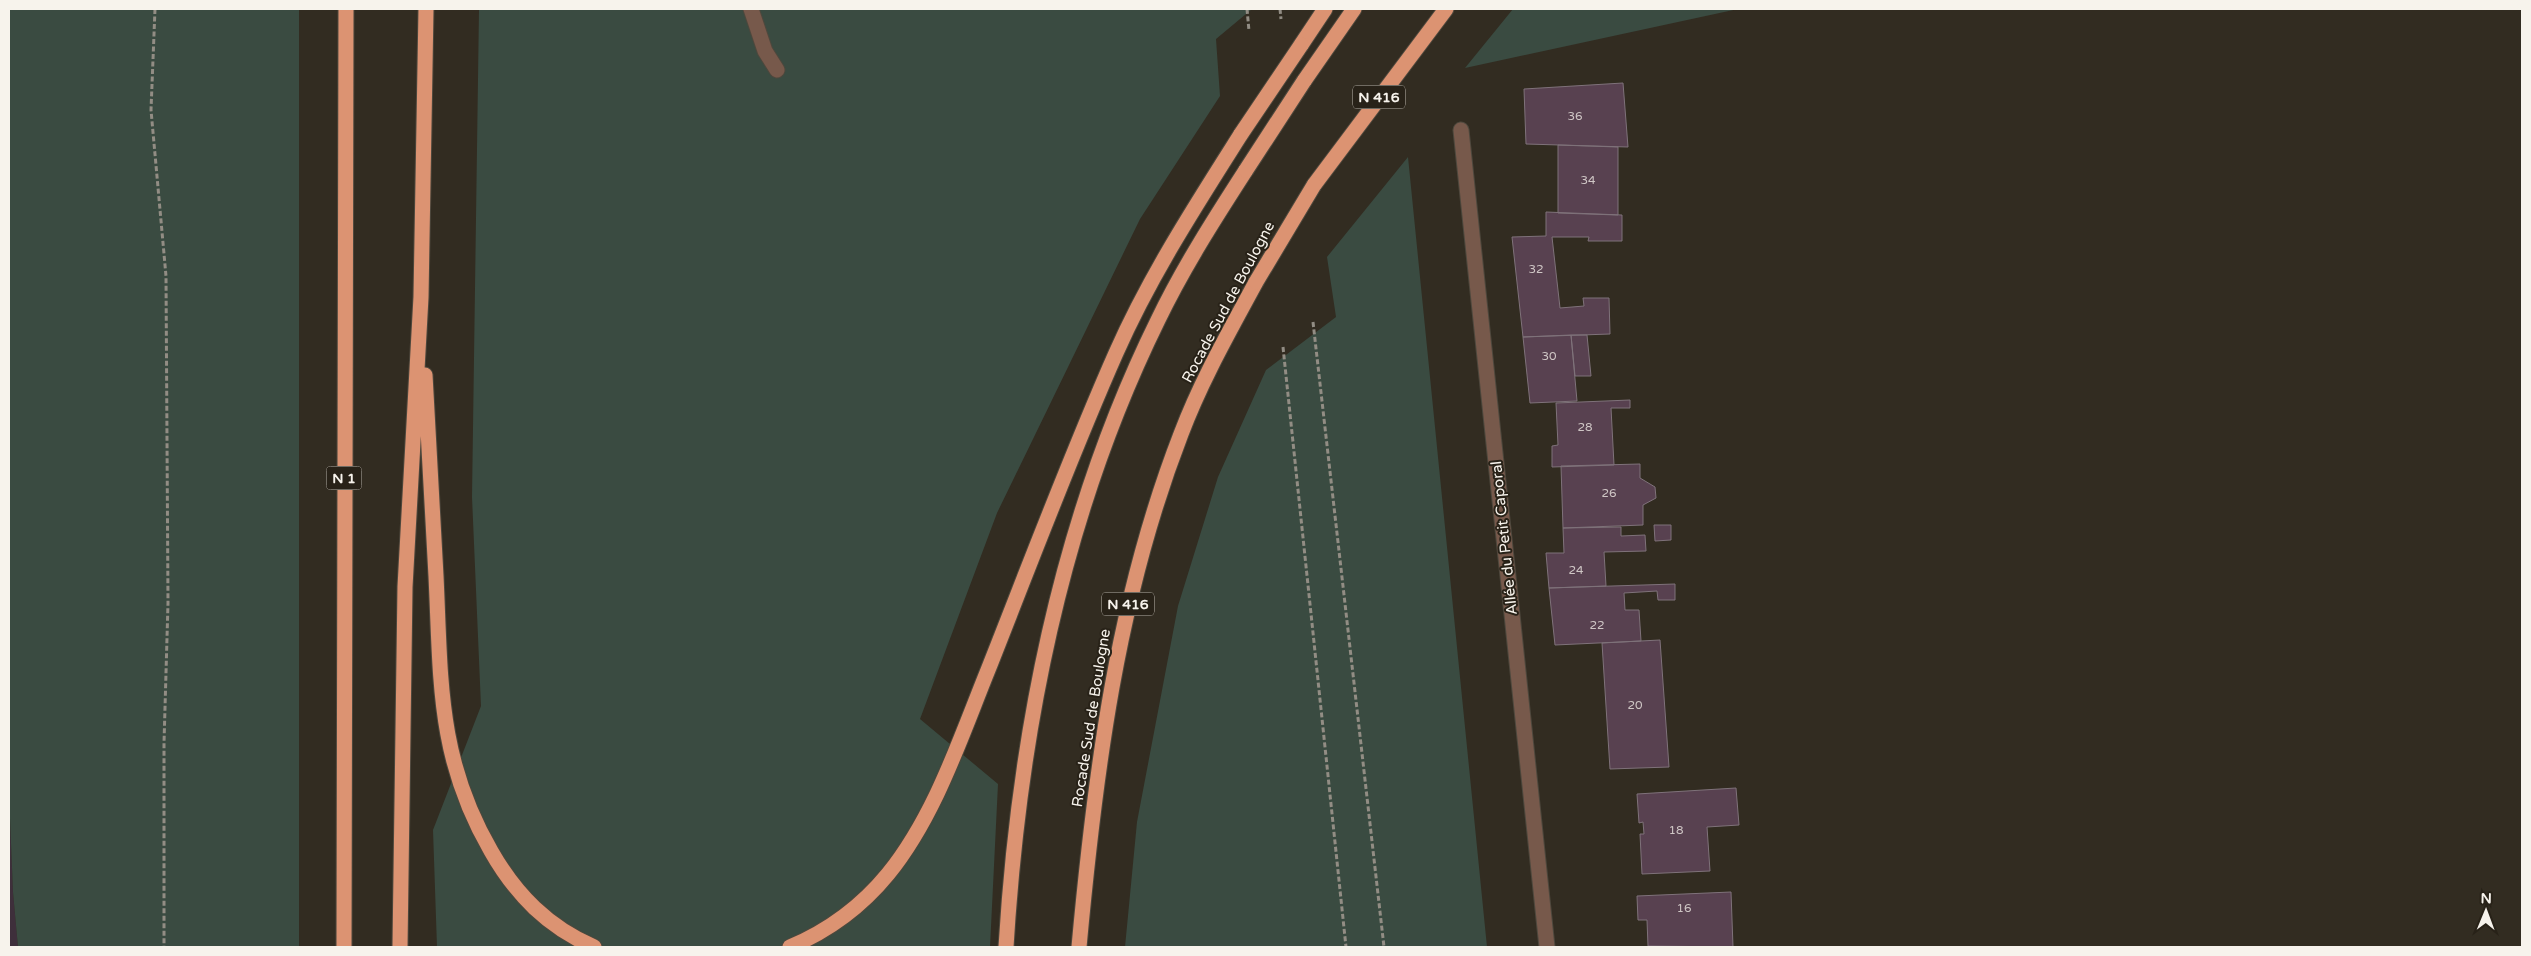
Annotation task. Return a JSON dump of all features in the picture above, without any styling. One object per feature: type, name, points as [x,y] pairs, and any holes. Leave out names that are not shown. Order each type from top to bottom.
[{"type":"highway","name":"N 1","points":[[344,947],[346,9]]},
{"type":"highway","points":[[400,947],[405,587],[422,297],[426,9]]},
{"type":"highway","points":[[790,947],[834,924],[856,907],[888,874],[917,832],[972,710],[1117,350],[1166,255],[1241,134],[1325,9]]},
{"type":"highway","points":[[1006,947],[1017,815],[1030,730],[1052,617],[1081,509],[1119,406],[1158,318],[1203,238],[1304,81],[1354,9]]},
{"type":"highway","name":"Rocade Sud de Boulogne","points":[[1079,947],[1098,772],[1109,693],[1133,588],[1155,508],[1181,434],[1217,354],[1256,282],[1314,185],[1446,9]]},
{"type":"highway","points":[[422,297],[441,697],[450,752],[467,804],[479,830],[510,882],[547,921],[571,937],[594,947]]},
{"type":"street","points":[[751,9],[765,51],[777,70]]},
{"type":"street","name":"Allée du Petit Caporal","points":[[1461,130],[1547,947]]},
{"type":"path","points":[[155,9],[152,130],[166,276],[168,603],[164,743],[164,947]]},
{"type":"path","points":[[1246,9],[1249,31]]},
{"type":"path","points":[[1280,9],[1281,19]]},
{"type":"path","points":[[1313,322],[1384,947]]},
{"type":"path","points":[[1283,347],[1346,947]]},
{"type":"shaded area","points":[[9,794],[13,892],[18,947],[9,947]]},
{"type":"green space","points":[[9,9],[299,9],[299,947],[18,947],[13,892],[9,794]]},
{"type":"green space","points":[[479,9],[1252,9],[1216,39],[1220,96],[1140,219],[997,513],[920,719],[998,784],[990,947],[437,947],[433,830],[481,706],[472,497]]},
{"type":"green space","points":[[1513,9],[1738,9],[1465,68]]},
{"type":"green space","points":[[1408,157],[1487,947],[1125,947],[1137,822],[1178,606],[1218,477],[1266,370],[1336,317],[1327,257]]},
{"type":"building","points":[[1623,83],[1628,147],[1526,144],[1524,89]]},
{"type":"building","points":[[1558,145],[1618,147],[1618,215],[1558,213]]},
{"type":"building","points":[[1546,212],[1622,215],[1622,241],[1588,241],[1589,237],[1552,237],[1560,308],[1584,306],[1583,298],[1609,298],[1610,334],[1523,337],[1512,237],[1546,236]]},
{"type":"building","points":[[1571,335],[1587,335],[1591,376],[1575,376]]},
{"type":"building","points":[[1571,335],[1577,401],[1530,403],[1523,337]]},
{"type":"building","points":[[1630,400],[1630,408],[1611,408],[1614,465],[1552,467],[1552,446],[1558,445],[1556,403]]},
{"type":"building","points":[[1640,464],[1640,478],[1655,487],[1656,498],[1643,505],[1643,525],[1563,528],[1561,466]]},
{"type":"building","points":[[1654,525],[1671,525],[1671,540],[1655,541]]},
{"type":"building","points":[[1621,527],[1621,536],[1645,535],[1646,551],[1604,552],[1606,586],[1549,588],[1546,553],[1564,553],[1563,528]]},
{"type":"building","points":[[1675,584],[1675,600],[1658,600],[1657,591],[1624,593],[1625,610],[1639,610],[1641,641],[1555,645],[1549,588]]},
{"type":"building","points":[[1660,640],[1669,767],[1610,769],[1602,643]]},
{"type":"building","points":[[1736,788],[1739,825],[1707,827],[1710,871],[1642,874],[1640,834],[1644,834],[1643,822],[1639,823],[1637,794]]},
{"type":"building","points":[[1731,892],[1733,947],[1648,946],[1647,920],[1638,920],[1637,896]]}]
